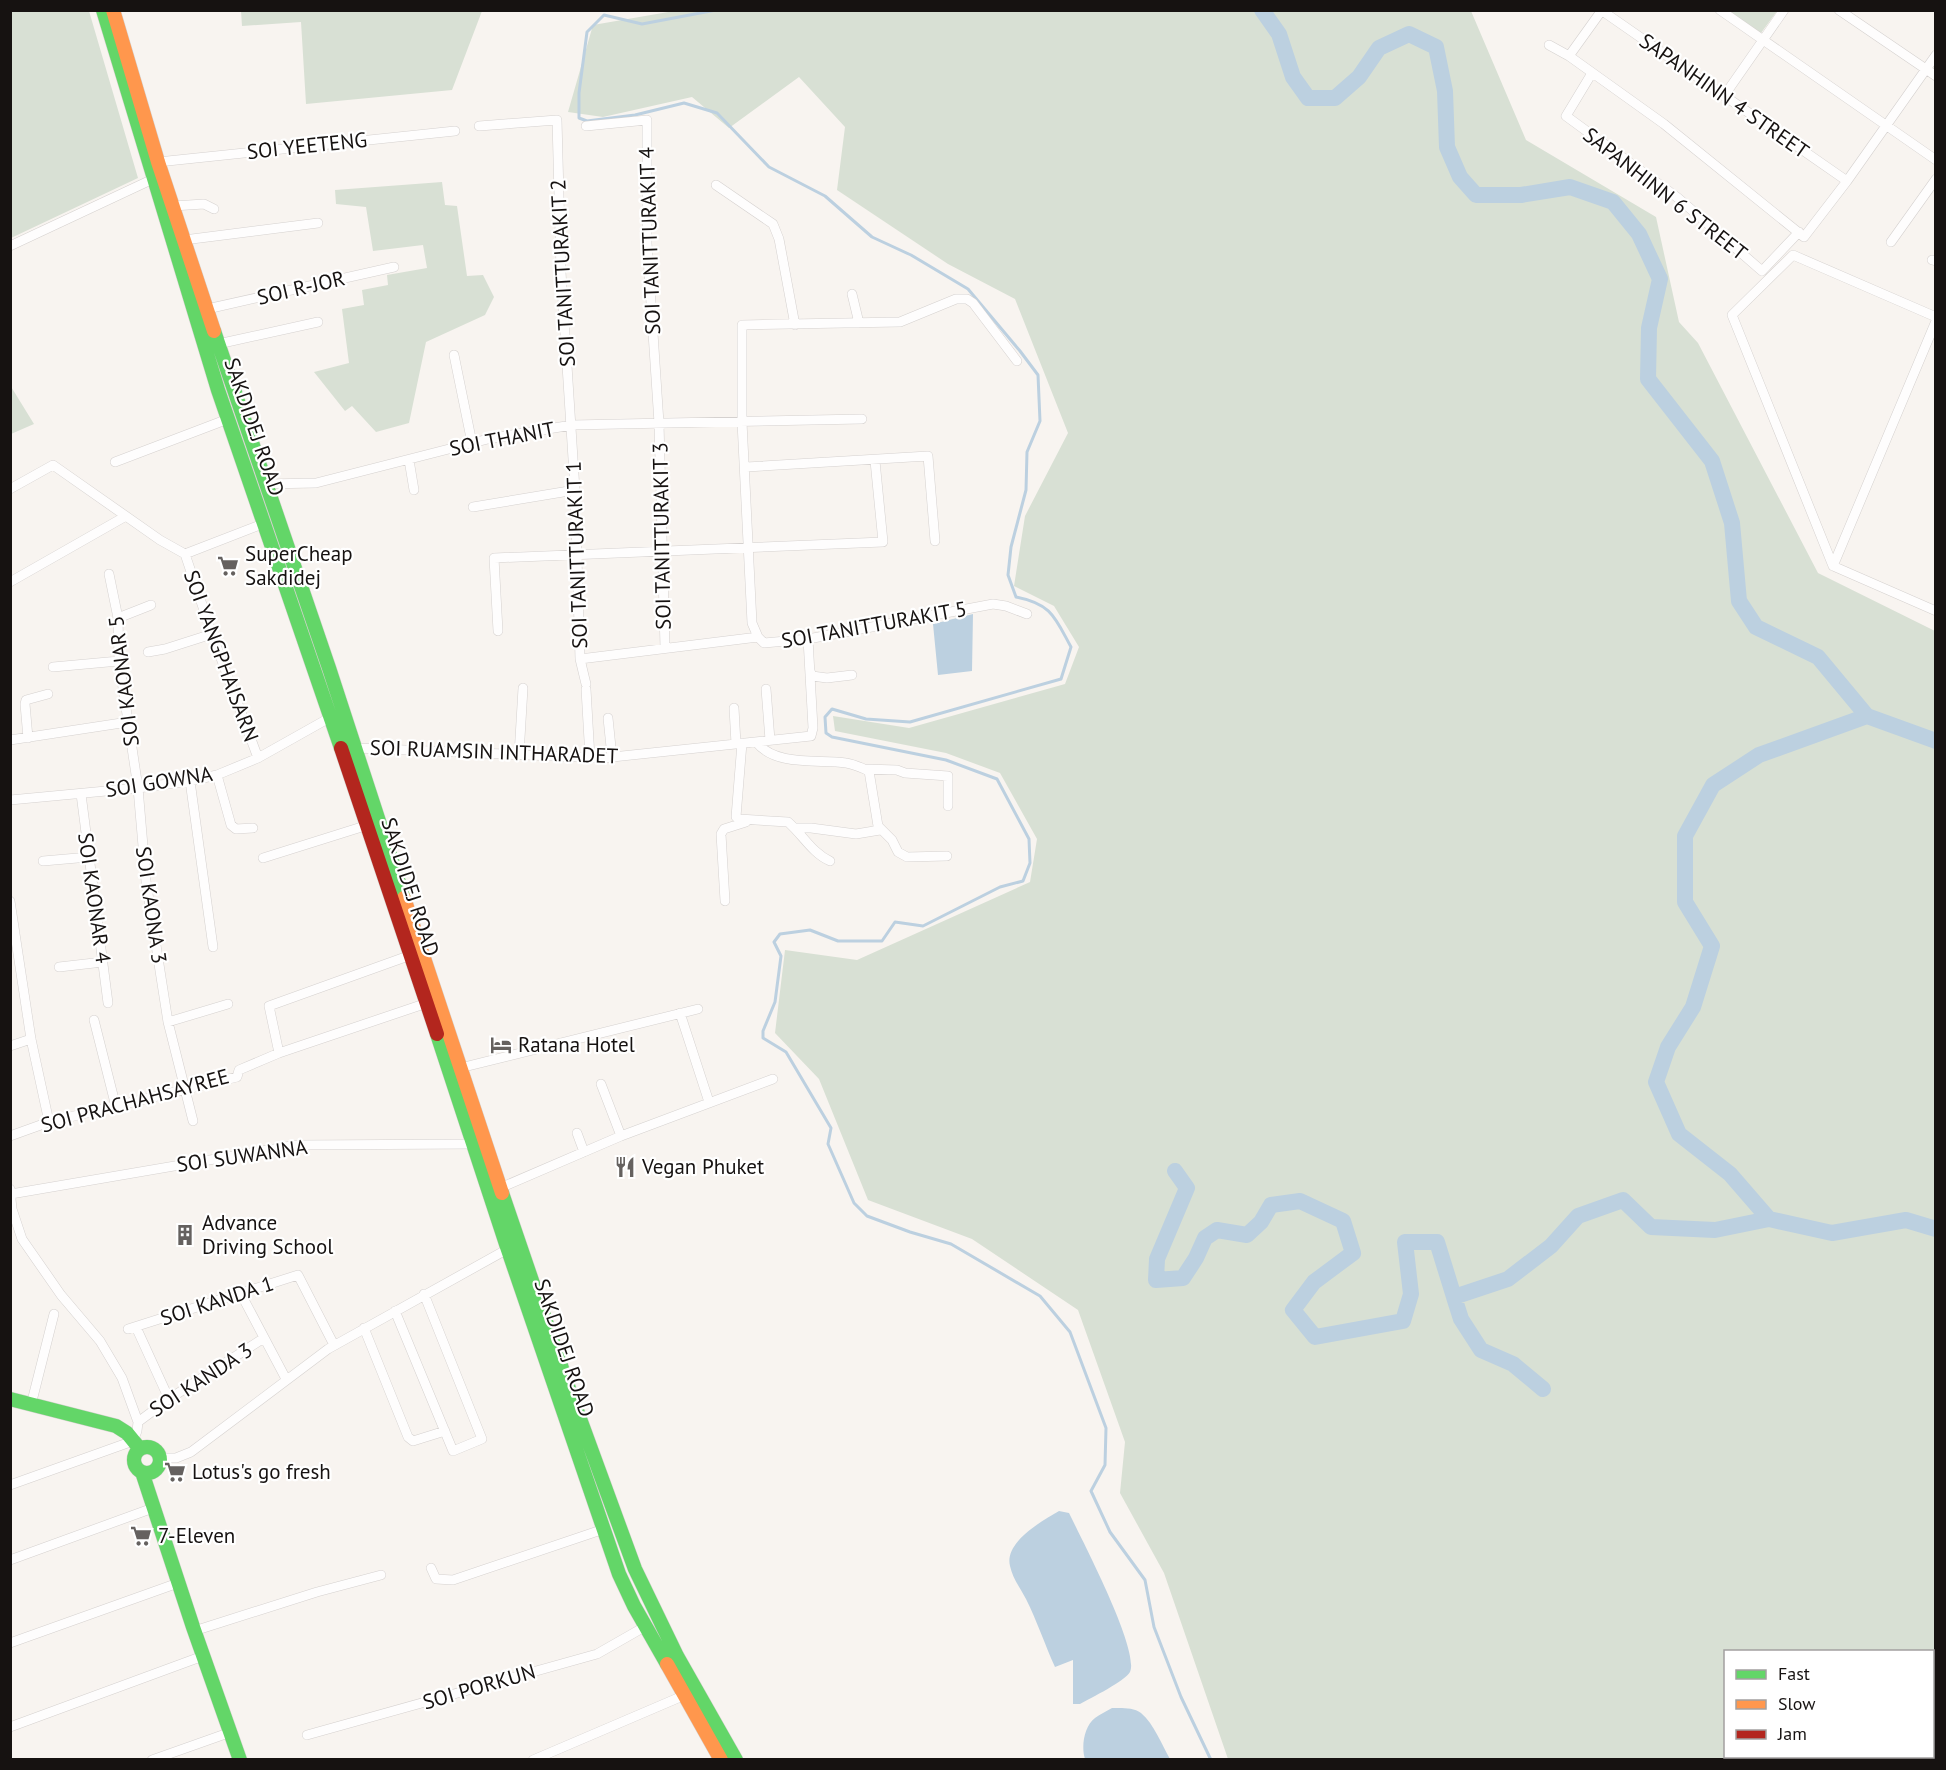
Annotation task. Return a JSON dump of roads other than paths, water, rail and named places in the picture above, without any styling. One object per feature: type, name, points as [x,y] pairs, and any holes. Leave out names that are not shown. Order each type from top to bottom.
[{"type":"main road","name":"SAKDIDEJ ROAD","points":[[102,10],[158,162],[356,748],[460,1068],[474,1144],[635,1569],[677,1656],[736,1760]]},
{"type":"main road","name":"SAKDIDEJ ROAD","points":[[113,10],[153,179],[228,419],[427,1003],[500,1188],[513,1246],[619,1574],[721,1760]]},
{"type":"main road","points":[[10,1399],[116,1426],[127,1433],[136,1445],[134,1461],[142,1472],[194,1631],[240,1760]]},
{"type":"main road","points":[[136,1445],[153,1448],[161,1458],[160,1465],[155,1470],[149,1473],[142,1472]]},
{"type":"street","points":[[1569,56],[1601,10]]},
{"type":"street","name":"SAPANHINN 4 STREET","points":[[1601,10],[1847,181]]},
{"type":"street","points":[[1720,10],[1935,160]]},
{"type":"street","points":[[1724,96],[1784,10]]},
{"type":"street","points":[[1839,10],[1935,76]]},
{"type":"street","points":[[1550,45],[1664,124],[1804,237],[1847,181],[1935,55]]},
{"type":"street","name":"SAPANHINN 6 STREET","points":[[1592,73],[1566,116],[1678,198],[1762,271],[1799,232]]},
{"type":"street","name":"SOI TANITTURAKIT 2","points":[[479,126],[557,120],[561,272],[572,425]]},
{"type":"street","name":"SOI TANITTURAKIT 4","points":[[586,126],[647,120],[647,243],[659,423]]},
{"type":"street","name":"SOI YEETENG","points":[[158,162],[455,131]]},
{"type":"street","points":[[10,246],[153,179]]},
{"type":"street","points":[[1891,242],[1935,179]]},
{"type":"street","points":[[716,185],[773,224],[779,239],[795,325],[900,322],[956,299],[967,299],[974,303],[1017,361]]},
{"type":"street","points":[[173,206],[204,204],[213,209]]},
{"type":"street","points":[[184,240],[318,223]]},
{"type":"street","points":[[1833,566],[1935,319],[1793,255],[1732,315],[1833,566],[1935,611]]},
{"type":"street","name":"SOI R-JOR","points":[[207,309],[394,267]]},
{"type":"street","points":[[852,294],[860,323]]},
{"type":"street","points":[[218,344],[318,322]]},
{"type":"street","name":"SOI TANITTURAKIT 5","points":[[795,325],[742,326],[742,422],[752,623],[758,637],[764,643],[808,639],[993,604],[1027,614]]},
{"type":"street","points":[[454,355],[472,443]]},
{"type":"street","points":[[115,462],[228,419]]},
{"type":"street","name":"SOI THANIT","points":[[265,484],[316,483],[472,443],[572,425],[862,419]]},
{"type":"street","name":"SOI TANITTURAKIT 3","points":[[659,423],[665,648]]},
{"type":"street","name":"SOI TANITTURAKIT 1","points":[[572,425],[580,659],[586,687],[590,758]]},
{"type":"street","points":[[746,467],[928,456],[935,541]]},
{"type":"street","points":[[409,460],[414,490]]},
{"type":"street","points":[[498,631],[494,558],[883,542],[875,460]]},
{"type":"street","points":[[10,489],[53,465],[185,554],[265,523]]},
{"type":"street","points":[[473,507],[575,490]]},
{"type":"street","points":[[10,582],[126,516]]},
{"type":"street","name":"SOI YANGPHAISARN","points":[[185,554],[258,758]]},
{"type":"street","name":"SOI KAONAR 5","points":[[109,574],[118,618],[119,662],[138,788]]},
{"type":"street","points":[[118,618],[151,605]]},
{"type":"street","points":[[148,652],[212,634]]},
{"type":"street","points":[[580,659],[758,637]]},
{"type":"street","points":[[808,639],[812,676],[824,678],[852,675]]},
{"type":"street","points":[[53,667],[119,662]]},
{"type":"street","name":"SOI RUAMSIN INTHARADET","points":[[356,748],[612,758],[811,736],[813,728],[810,671]]},
{"type":"street","points":[[519,755],[523,688]]},
{"type":"street","points":[[766,689],[770,740]]},
{"type":"street","points":[[28,738],[26,700],[48,694]]},
{"type":"street","points":[[734,708],[739,744],[736,814],[739,819],[788,822],[815,852],[830,861]]},
{"type":"street","name":"SOI GOWNA","points":[[10,800],[190,782],[217,775],[258,758],[331,717]]},
{"type":"street","points":[[608,718],[612,758]]},
{"type":"street","points":[[10,740],[128,722]]},
{"type":"street","points":[[756,742],[761,748],[776,755],[802,761],[845,763],[869,771],[877,824],[880,830],[892,840],[898,852],[907,857],[946,856]]},
{"type":"street","points":[[864,769],[948,776],[948,806]]},
{"type":"street","points":[[217,775],[231,825],[236,829],[253,828]]},
{"type":"street","points":[[190,782],[213,947]]},
{"type":"street","name":"SOI KAONA 3","points":[[138,788],[146,881],[168,1022],[193,1121]]},
{"type":"street","name":"SOI KAONAR 4","points":[[81,794],[108,1003]]},
{"type":"street","points":[[725,901],[722,831],[750,820]]},
{"type":"street","points":[[262,858],[368,825]]},
{"type":"street","points":[[795,828],[856,834],[880,830]]},
{"type":"street","points":[[43,861],[89,857]]},
{"type":"street","points":[[10,901],[31,1039],[49,1122]]},
{"type":"street","points":[[279,1053],[268,1005],[411,955]]},
{"type":"street","points":[[59,967],[103,962]]},
{"type":"street","name":"SOI PRACHAHSAYREE","points":[[10,1136],[49,1122],[237,1077],[239,1070],[279,1053],[427,1003]]},
{"type":"street","points":[[168,1022],[228,1004]]},
{"type":"street","points":[[460,1068],[698,1009]]},
{"type":"street","points":[[680,1013],[710,1102]]},
{"type":"street","points":[[94,1020],[116,1107]]},
{"type":"street","points":[[10,1046],[31,1039]]},
{"type":"street","points":[[500,1188],[562,1159],[773,1079]]},
{"type":"street","points":[[601,1084],[621,1136]]},
{"type":"street","points":[[577,1133],[584,1152]]},
{"type":"street","name":"SOI SUWANNA","points":[[11,1194],[297,1145],[474,1144]]},
{"type":"street","points":[[10,1189],[12,1209],[22,1239],[61,1295],[102,1338],[122,1378],[138,1422],[136,1445],[10,1485]]},
{"type":"street","points":[[161,1458],[176,1458],[191,1452],[334,1345],[513,1246]]},
{"type":"street","name":"SOI KANDA 1","points":[[169,1399],[132,1328],[298,1275],[334,1345]]},
{"type":"street","points":[[241,1294],[286,1379]]},
{"type":"street","points":[[394,1311],[453,1451],[482,1439],[424,1294]]},
{"type":"street","points":[[31,1405],[54,1314]]},
{"type":"street","points":[[364,1328],[408,1437],[413,1442],[445,1431]]},
{"type":"street","name":"SOI KANDA 3","points":[[138,1422],[169,1399],[264,1338]]},
{"type":"street","points":[[10,1560],[153,1508]]},
{"type":"street","points":[[431,1568],[436,1579],[453,1581],[604,1529]]},
{"type":"street","points":[[194,1631],[317,1592],[381,1575]]},
{"type":"street","points":[[10,1643],[178,1583]]},
{"type":"street","name":"SOI PORKUN","points":[[307,1735],[597,1654],[646,1626]]},
{"type":"street","points":[[10,1727],[203,1656]]},
{"type":"street","points":[[533,1760],[685,1695]]},
{"type":"street","points":[[152,1760],[231,1732]]},
{"type":"water","points":[[973,614],[972,671],[938,675],[933,624]]},
{"type":"water","points":[[1059,1511],[1069,1513],[1096,1568],[1118,1619],[1131,1660],[1130,1672],[1127,1676],[1080,1704],[1073,1704],[1073,1660],[1055,1667],[1010,1566],[1010,1557],[1018,1541],[1034,1526]]},
{"type":"water","points":[[1112,1708],[1131,1709],[1141,1713],[1154,1729],[1170,1759],[1085,1759],[1084,1743],[1088,1726],[1095,1718]]},
{"type":"waterway","points":[[716,10],[642,24],[604,15],[587,32],[579,93],[579,118],[587,121],[635,115],[684,103],[717,113],[769,167],[825,196],[872,237],[911,255],[968,289],[1038,375],[1040,421],[1027,452],[1026,490],[1011,547],[1008,575],[1016,597],[1045,608],[1056,620],[1071,647],[1061,679],[910,722],[866,719],[832,709],[825,717],[826,733],[832,737],[946,760],[997,779],[1029,839],[1030,863],[1023,881],[1000,887],[923,926],[895,922],[882,941],[838,941],[810,930],[780,934],[774,942],[781,956],[775,1002],[763,1031],[763,1038],[786,1052],[831,1128],[828,1144],[854,1203],[867,1216],[951,1244],[1040,1296],[1070,1332],[1106,1428],[1105,1465],[1091,1491],[1110,1532],[1145,1580],[1154,1627],[1181,1697],[1211,1760]]},
{"type":"waterway","points":[[1262,10],[1279,34],[1293,77],[1308,98],[1335,98],[1359,77],[1379,48],[1409,34],[1436,47],[1445,91],[1447,147],[1460,177],[1476,195],[1521,195],[1570,187],[1613,202],[1639,234],[1660,279],[1649,328],[1648,379],[1712,461],[1732,523],[1739,601],[1756,627],[1818,657],[1867,716],[1936,741]]},
{"type":"waterway","points":[[1769,1219],[1730,1174],[1679,1134],[1656,1082],[1668,1047],[1693,1007],[1712,946],[1685,902],[1685,836],[1713,785],[1759,755],[1867,716]]},
{"type":"waterway","points":[[1175,1171],[1187,1188],[1157,1259],[1156,1280],[1183,1278],[1205,1238],[1217,1230],[1247,1235],[1261,1222],[1271,1205],[1300,1201],[1343,1221],[1353,1253],[1314,1282],[1293,1310],[1315,1337],[1403,1321],[1411,1294],[1405,1242],[1437,1242],[1454,1297],[1508,1279],[1551,1246],[1578,1216],[1623,1200],[1651,1227],[1715,1230],[1769,1219],[1832,1233],[1906,1220],[1936,1229]]},
{"type":"waterway","points":[[1454,1297],[1461,1319],[1481,1350],[1513,1364],[1543,1389]]},
{"type":"place","name":"SuperCheap Sakdidej","points":[[228,566]]},
{"type":"place","name":"Ratana Hotel","points":[[501,1045]]},
{"type":"place","name":"Vegan Phuket","points":[[625,1167]]},
{"type":"place","name":"Advance Driving School","points":[[185,1235]]},
{"type":"place","name":"Lotus's go fresh","points":[[175,1472]]},
{"type":"place","name":"7-Eleven","points":[[141,1536]]}]
